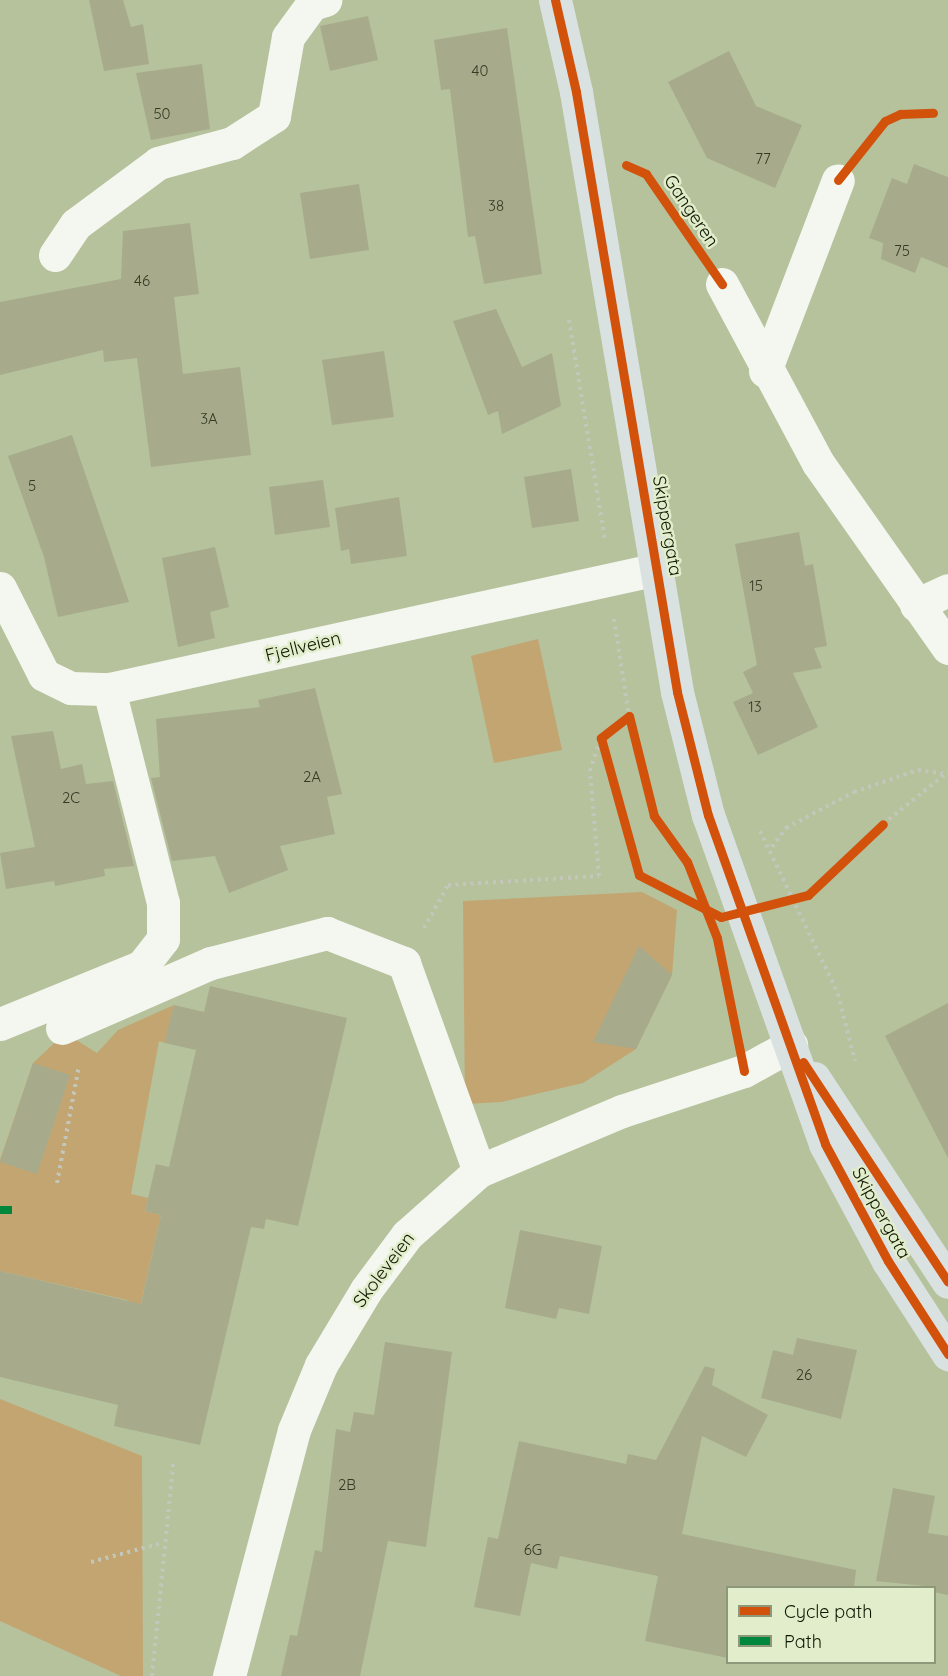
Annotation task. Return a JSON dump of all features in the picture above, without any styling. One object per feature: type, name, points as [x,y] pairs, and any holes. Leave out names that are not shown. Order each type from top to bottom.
[{"type":"main road","name":"Skippergata","points":[[555,0],[576,92],[658,568],[677,692],[708,815],[825,1144],[888,1261],[948,1354]]},
{"type":"main road","name":"Skippergata","points":[[791,1045],[948,1282]]},
{"type":"street","points":[[55,255],[76,224],[158,163],[232,143],[274,116],[288,36],[312,4],[325,0]]},
{"type":"street","points":[[765,371],[838,180]]},
{"type":"street","points":[[722,284],[765,371],[818,463],[948,648]]},
{"type":"street","name":"Fjellveien","points":[[0,588],[44,675],[71,688],[109,689],[658,568]]},
{"type":"street","points":[[916,605],[948,590]]},
{"type":"street","points":[[0,1024],[142,966],[163,939],[163,903],[109,689]]},
{"type":"street","points":[[62,1028],[211,963],[327,933],[404,963],[479,1171]]},
{"type":"street","points":[[0,998],[34,1010]]},
{"type":"street","name":"Skoleveien","points":[[229,1676],[275,1491],[321,1365],[366,1290],[407,1235],[479,1171],[622,1111],[744,1071],[791,1045]]},
{"type":"path","points":[[569,316],[604,523],[607,579],[632,727]]},
{"type":"path","points":[[620,723],[629,716]]},
{"type":"path","points":[[404,963],[448,885],[599,876],[590,771],[601,738],[610,731]]},
{"type":"path","points":[[601,738],[608,758]]},
{"type":"path","points":[[772,847],[786,828],[854,792],[918,770],[947,773]]},
{"type":"path","points":[[874,832],[947,773]]},
{"type":"path","points":[[755,825],[772,847],[838,994],[857,1068]]},
{"type":"path","points":[[776,903],[808,895]]},
{"type":"path","points":[[57,1183],[83,1045],[105,1009]]},
{"type":"path","points":[[152,1676],[162,1542],[172,1464]]},
{"type":"path","points":[[91,1562],[162,1542]]},
{"type":"shaded area","points":[[538,639],[562,750],[494,763],[471,656]]},
{"type":"shaded area","points":[[642,892],[677,910],[672,975],[636,1049],[583,1083],[502,1102],[465,1104],[463,901]]},
{"type":"shaded area","points":[[174,1005],[165,1043],[159,1041],[131,1194],[148,1198],[145,1211],[161,1215],[138,1316],[127,1300],[0,1271],[0,1160],[33,1063],[65,1033],[97,1053],[118,1030]]},
{"type":"shaded area","points":[[0,1399],[142,1456],[143,1676],[121,1676],[0,1621]]},
{"type":"building","points":[[89,0],[123,0],[131,27],[143,24],[149,64],[104,71]]},
{"type":"building","points":[[368,16],[378,60],[330,71],[320,26]]},
{"type":"building","points":[[507,28],[542,274],[484,284],[475,236],[468,237],[450,89],[441,90],[434,40]]},
{"type":"building","points":[[729,51],[756,106],[802,125],[775,188],[707,158],[668,82]]},
{"type":"building","points":[[202,64],[210,129],[151,140],[136,73]]},
{"type":"building","points":[[914,164],[948,177],[948,268],[921,257],[915,273],[881,259],[883,243],[869,238],[892,178],[907,184]]},
{"type":"building","points":[[359,184],[369,250],[310,259],[300,193]]},
{"type":"building","points":[[190,223],[199,294],[174,297],[183,374],[240,367],[251,455],[151,467],[137,358],[104,362],[103,350],[0,375],[0,302],[121,279],[123,231]]},
{"type":"building","points":[[496,309],[522,367],[552,353],[561,406],[502,434],[498,411],[488,415],[453,321]]},
{"type":"building","points":[[384,351],[394,417],[332,425],[322,360]]},
{"type":"building","points":[[72,435],[129,602],[58,617],[44,557],[8,456]]},
{"type":"building","points":[[571,469],[579,521],[532,528],[524,477]]},
{"type":"building","points":[[323,480],[330,527],[275,535],[269,487]]},
{"type":"building","points":[[399,497],[407,556],[351,564],[349,549],[341,551],[335,508]]},
{"type":"building","points":[[799,532],[805,566],[813,564],[827,646],[814,648],[822,668],[793,673],[818,727],[758,755],[733,702],[753,693],[743,672],[757,665],[735,544]]},
{"type":"building","points":[[215,547],[229,607],[210,612],[215,638],[178,647],[162,558]]},
{"type":"building","points":[[315,688],[342,794],[327,797],[335,834],[280,846],[288,870],[229,893],[215,856],[172,861],[151,778],[160,777],[156,719],[260,707],[258,700]]},
{"type":"building","points":[[53,731],[61,769],[82,764],[86,784],[113,781],[134,866],[104,869],[105,876],[55,886],[54,881],[6,889],[0,853],[35,847],[11,736]]},
{"type":"building","points":[[639,946],[672,975],[636,1049],[593,1042]]},
{"type":"building","points":[[210,986],[347,1018],[298,1226],[266,1219],[264,1229],[251,1227],[200,1445],[114,1426],[118,1405],[0,1377],[0,1271],[141,1304],[161,1215],[145,1211],[156,1164],[169,1167],[196,1050],[165,1043],[169,1023],[174,1005],[204,1012]]},
{"type":"building","points":[[948,1003],[948,1158],[885,1036]]},
{"type":"building","points":[[33,1063],[70,1075],[37,1174],[0,1162]]},
{"type":"building","points":[[520,1230],[602,1246],[589,1314],[559,1308],[556,1319],[505,1308]]},
{"type":"building","points":[[797,1338],[857,1350],[841,1419],[761,1398],[773,1350],[793,1355]]},
{"type":"building","points":[[385,1342],[452,1352],[426,1547],[388,1541],[360,1676],[281,1676],[290,1635],[297,1636],[315,1550],[322,1552],[336,1429],[350,1432],[354,1412],[374,1415]]},
{"type":"building","points":[[705,1366],[715,1369],[712,1385],[768,1415],[746,1457],[702,1436],[682,1534],[856,1570],[854,1586],[726,1586],[726,1658],[645,1641],[658,1576],[560,1556],[557,1569],[531,1563],[520,1616],[474,1607],[488,1537],[498,1539],[519,1441],[626,1464],[628,1454],[656,1460]]},
{"type":"building","points":[[893,1488],[935,1496],[928,1533],[948,1536],[948,1595],[936,1592],[936,1586],[876,1581]]},
{"type":"marked path","points":[[0,1210],[12,1210]]},
{"type":"cycle path","points":[[555,0],[576,92],[677,692],[708,815],[825,1144],[888,1261],[948,1354]]},
{"type":"cycle path","points":[[838,180],[885,121],[900,114],[933,113]]},
{"type":"cycle path","name":"Gangeren","points":[[626,165],[646,174],[722,284]]},
{"type":"cycle path","points":[[744,1071],[717,938],[687,862],[654,816],[629,716],[601,738],[639,875],[721,917],[808,895],[883,824]]},
{"type":"cycle path","points":[[803,1062],[948,1282]]}]
